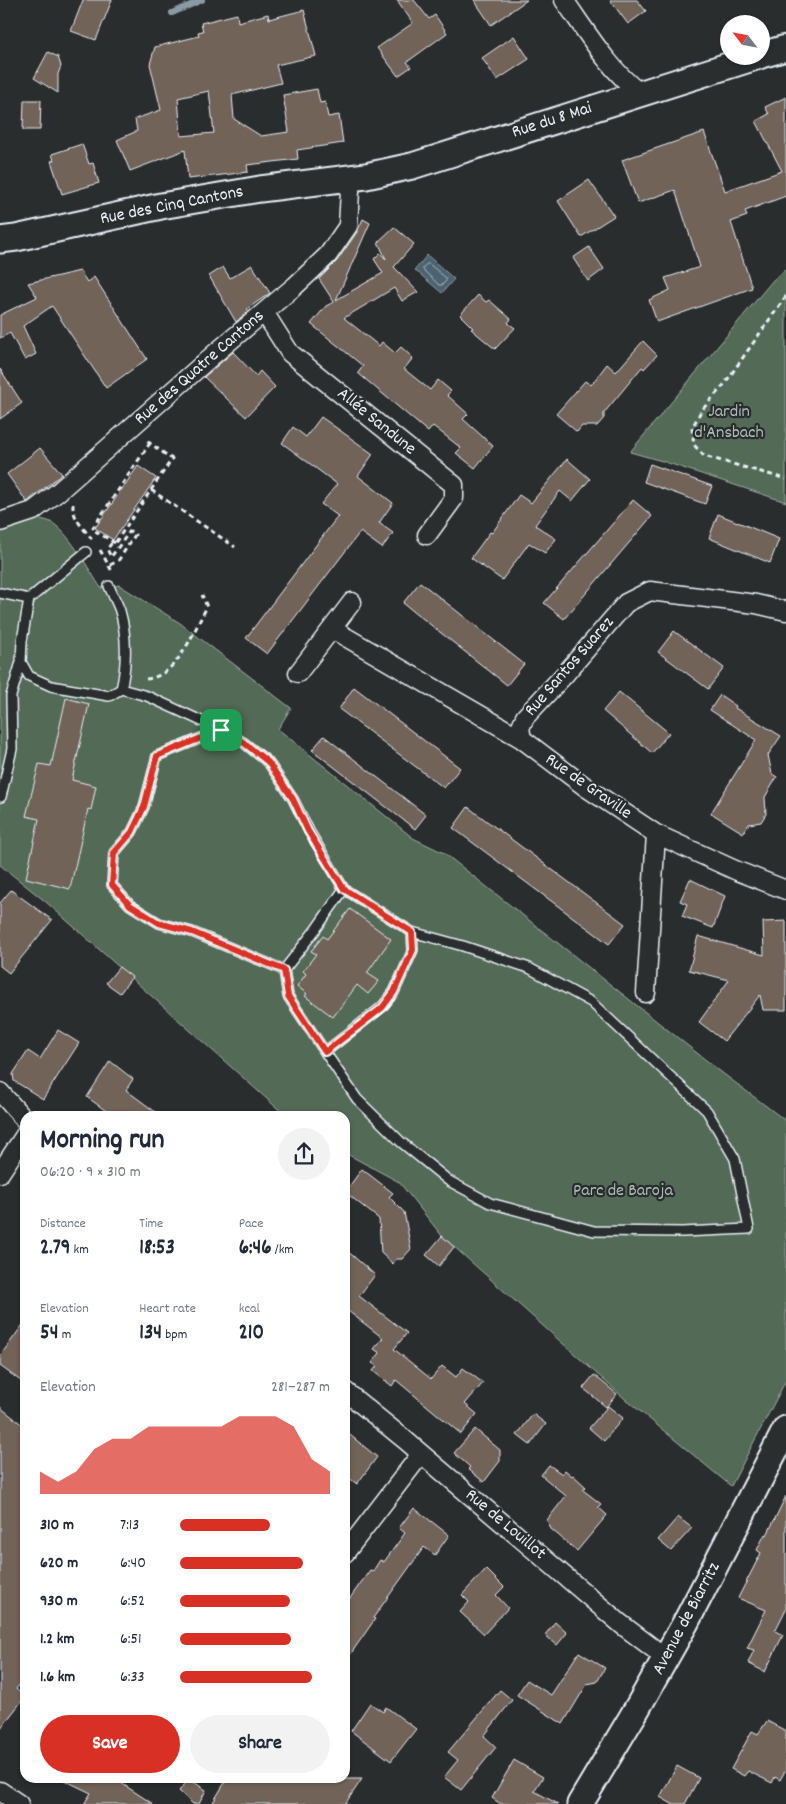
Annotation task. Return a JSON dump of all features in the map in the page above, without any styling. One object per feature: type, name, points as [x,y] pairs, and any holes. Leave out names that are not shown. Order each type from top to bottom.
[{"type":"street","points":[[564,0],[616,70],[629,85],[640,93]]},
{"type":"street","name":"Rue du 8 Mai","points":[[770,53],[786,48]]},
{"type":"street","name":"Rue du 8 Mai","points":[[344,178],[366,176],[412,166],[731,65]]},
{"type":"street","name":"Rue des Cinq Cantons","points":[[0,240],[161,206],[260,189],[344,178]]},
{"type":"street","name":"Rue des Quatre Cantons","points":[[0,522],[33,510],[58,492],[328,255],[348,226],[350,191],[344,178]]},
{"type":"street","name":"Allée Sandune","points":[[264,312],[290,353],[454,485],[454,498],[427,534]]},
{"type":"street","name":"Rue Santos Suarez","points":[[522,739],[520,728],[525,717],[566,673],[626,603],[650,591],[756,604],[786,611]]},
{"type":"street","points":[[298,673],[352,602]]},
{"type":"street","name":"Rue Santos Suarez","points":[[332,628],[522,739]]},
{"type":"street","name":"Rue de Graville","points":[[522,739],[587,788],[656,834],[735,870],[786,890]]},
{"type":"street","points":[[646,993],[656,834]]},
{"type":"street","points":[[0,1092],[20,1114]]},
{"type":"street","points":[[0,1173],[20,1142]]},
{"type":"street","name":"Rue de Louillot","points":[[350,1395],[621,1624],[666,1658]]},
{"type":"street","name":"Avenue de Biarritz","points":[[580,1804],[666,1658],[786,1429]]},
{"type":"street","points":[[350,1546],[421,1454]]},
{"type":"street","points":[[0,1791],[19,1804]]},
{"type":"lane","points":[[1,797],[12,749],[11,696],[21,662],[22,641],[29,599],[86,552]]},
{"type":"lane","points":[[109,586],[120,611],[125,640],[124,677],[121,689]]},
{"type":"lane","points":[[0,593],[29,599]]},
{"type":"lane","points":[[21,662],[29,676],[51,686],[109,696],[121,689],[147,696],[243,742],[268,762],[293,799],[308,831],[344,889],[412,932],[463,946],[529,968],[591,1002],[707,1111],[735,1159],[749,1229],[682,1232],[594,1231],[490,1204],[449,1181],[401,1142],[357,1099],[288,996],[284,970],[344,889]]},
{"type":"lane","points":[[221,730],[157,756],[144,807],[132,832],[114,853],[112,885],[130,905],[159,923],[192,932],[284,970]]},
{"type":"lane","points":[[325,1052],[382,1008],[394,992],[413,950],[412,932]]},
{"type":"path","points":[[786,296],[723,386],[701,411],[692,428],[694,444],[704,456],[786,479]]},
{"type":"path","points":[[100,548],[110,565],[118,560],[135,535],[130,531],[111,557],[107,549],[110,544],[115,543],[172,459],[141,435]]},
{"type":"path","points":[[137,445],[144,439]]},
{"type":"path","points":[[115,543],[92,529],[150,443]]},
{"type":"path","points":[[151,490],[235,547]]},
{"type":"path","points":[[73,502],[72,509],[76,518],[94,541]]},
{"type":"path","points":[[144,680],[164,672],[186,648],[197,623],[207,607],[202,595]]},
{"type":"green space","name":"Jardin d'Ansbach","points":[[786,269],[786,502],[630,452],[773,280]]},
{"type":"green space","name":"Parc de Baroja","points":[[31,519],[40,519],[54,524],[73,545],[101,588],[119,585],[180,623],[291,708],[278,729],[413,838],[444,853],[721,1072],[786,1121],[786,1380],[731,1486],[624,1398],[442,1236],[399,1182],[350,1156],[350,1111],[280,1111],[46,902],[0,865],[0,528]]},
{"type":"water","points":[[427,255],[454,279],[442,293],[415,270]]},
{"type":"building","points":[[83,0],[112,0],[96,40],[71,31]]},
{"type":"building","points":[[397,0],[414,0],[429,19],[435,15],[447,33],[407,62],[411,67],[398,76],[377,48],[413,23]]},
{"type":"building","points":[[474,0],[527,0],[491,25]]},
{"type":"building","points":[[610,0],[637,0],[646,11],[628,24]]},
{"type":"building","points":[[304,10],[316,56],[276,65],[281,83],[232,95],[234,119],[261,136],[289,132],[283,95],[317,89],[320,103],[325,102],[328,117],[339,115],[343,143],[297,150],[298,159],[247,165],[248,172],[188,179],[185,150],[130,171],[117,140],[137,131],[135,119],[161,110],[150,64],[155,47],[199,36],[198,32],[203,31],[201,23],[237,14],[238,22],[268,14],[269,19]],"holes":[[[209,91],[214,133],[181,136],[178,98]]]},
{"type":"building","points":[[514,36],[529,59],[497,80],[482,58]]},
{"type":"building","points":[[48,52],[58,57],[61,66],[58,74],[58,93],[34,78]]},
{"type":"building","points":[[786,97],[786,196],[745,211],[747,216],[731,222],[752,288],[657,322],[649,300],[670,290],[665,278],[700,267],[675,190],[638,203],[622,160],[704,132],[725,191],[782,171],[756,121],[769,114],[765,107]]},
{"type":"building","points":[[24,100],[41,100],[40,130],[23,130]]},
{"type":"building","points":[[82,144],[89,164],[93,163],[99,183],[62,194],[51,161],[54,160],[52,154]]},
{"type":"building","points":[[589,180],[614,216],[581,237],[558,201]]},
{"type":"building","points":[[363,219],[370,223],[336,300],[383,273],[374,259],[380,253],[386,259],[378,242],[394,227],[414,244],[394,267],[418,292],[402,301],[394,288],[344,318],[379,346],[382,342],[395,353],[401,347],[413,358],[404,369],[430,390],[438,380],[451,391],[447,395],[468,414],[463,419],[493,446],[475,468],[456,453],[461,448],[433,426],[428,432],[358,373],[363,366],[311,324],[326,306],[334,302],[319,279],[337,261],[357,232]]},
{"type":"building","points":[[589,247],[604,269],[588,281],[573,258]]},
{"type":"building","points":[[252,265],[270,293],[247,309],[249,311],[236,322],[209,276],[223,267],[230,278]]},
{"type":"building","points":[[80,271],[87,282],[94,277],[147,359],[106,388],[52,306],[23,326],[36,354],[25,360],[10,333],[0,338],[0,315],[37,297],[28,283]]},
{"type":"building","points":[[478,295],[486,302],[489,300],[511,319],[508,323],[515,328],[495,349],[471,329],[473,328],[460,315]]},
{"type":"building","points":[[643,341],[657,355],[644,369],[642,367],[604,413],[604,418],[597,426],[582,426],[577,432],[556,414],[585,381],[591,385],[607,364],[616,372]]},
{"type":"building","points":[[233,352],[256,376],[260,371],[275,387],[246,417],[204,377]]},
{"type":"building","points":[[0,369],[22,403],[0,419]]},
{"type":"building","points":[[321,417],[373,454],[358,476],[393,503],[379,523],[393,533],[382,548],[360,532],[267,654],[246,638],[338,516],[321,504],[337,484],[282,443],[293,427],[306,437]]},
{"type":"building","points":[[40,448],[62,474],[27,502],[7,474]]},
{"type":"building","points":[[567,459],[590,479],[572,501],[560,491],[535,525],[556,539],[545,553],[529,543],[502,580],[471,558],[490,532],[492,533],[519,495],[531,503]]},
{"type":"building","points":[[650,464],[712,486],[705,504],[644,482]]},
{"type":"building","points":[[138,466],[156,478],[113,540],[95,528]]},
{"type":"building","points":[[633,500],[652,516],[564,619],[544,603]]},
{"type":"building","points":[[718,514],[779,539],[770,563],[709,538]]},
{"type":"building","points":[[420,582],[524,664],[507,685],[403,603]]},
{"type":"building","points":[[674,631],[724,668],[708,689],[658,652]]},
{"type":"building","points":[[354,687],[460,768],[444,788],[339,709]]},
{"type":"building","points":[[619,692],[669,733],[652,753],[603,711]]},
{"type":"building","points":[[720,695],[736,706],[735,708],[781,736],[768,755],[772,774],[777,777],[765,797],[766,814],[761,822],[749,824],[743,833],[711,813],[756,740],[710,710]]},
{"type":"building","points":[[66,698],[89,704],[72,780],[96,786],[91,810],[88,809],[70,889],[26,878],[39,819],[26,816],[39,764],[51,766]]},
{"type":"building","points":[[324,736],[426,815],[415,829],[312,750]]},
{"type":"building","points":[[468,807],[625,924],[609,944],[453,828]]},
{"type":"building","points":[[690,879],[725,896],[713,928],[682,916],[687,904],[680,901]]},
{"type":"building","points":[[11,890],[52,920],[9,973],[0,966],[0,903]]},
{"type":"building","points":[[350,909],[391,939],[367,973],[379,981],[368,994],[357,985],[333,1017],[305,996],[307,994],[297,986],[306,974],[303,971],[316,954],[311,951],[323,936],[327,939]]},
{"type":"building","points":[[786,921],[786,1010],[763,1010],[760,995],[724,1041],[699,1022],[729,980],[689,970],[698,936],[764,955],[763,922]]},
{"type":"building","points":[[119,967],[132,977],[120,993],[106,983]]},
{"type":"building","points":[[58,1030],[79,1043],[43,1099],[14,1081],[13,1074],[28,1051],[40,1059]]},
{"type":"building","points":[[110,1061],[133,1079],[126,1090],[154,1111],[106,1111],[87,1097]]},
{"type":"building","points":[[362,1169],[393,1193],[389,1197],[404,1212],[411,1249],[402,1259],[396,1259],[393,1264],[381,1253],[379,1219],[350,1196],[350,1185]]},
{"type":"building","points":[[442,1236],[454,1247],[439,1266],[426,1255]]},
{"type":"building","points":[[350,1253],[375,1275],[359,1296],[407,1333],[394,1349],[431,1379],[442,1366],[456,1377],[463,1368],[483,1383],[465,1404],[477,1414],[461,1434],[396,1380],[392,1386],[373,1371],[377,1366],[372,1363],[380,1353],[374,1349],[383,1338],[350,1313]]},
{"type":"building","points":[[20,1329],[20,1380],[0,1366],[0,1356]]},
{"type":"building","points":[[594,1375],[617,1394],[606,1407],[583,1388]]},
{"type":"building","points":[[608,1406],[623,1418],[604,1441],[589,1428]]},
{"type":"building","points":[[0,1407],[20,1423],[20,1684],[16,1689],[20,1693],[20,1703],[0,1729]]},
{"type":"building","points":[[533,1414],[546,1424],[530,1445],[517,1435]]},
{"type":"building","points":[[475,1429],[500,1450],[500,1461],[484,1482],[468,1469],[470,1467],[454,1453]]},
{"type":"building","points":[[350,1435],[377,1457],[357,1484],[350,1479]]},
{"type":"building","points":[[549,1465],[562,1474],[565,1470],[573,1475],[586,1487],[583,1490],[601,1504],[598,1507],[607,1515],[577,1551],[551,1529],[547,1520],[566,1496],[541,1475]]},
{"type":"building","points":[[786,1496],[786,1609],[775,1631],[783,1635],[765,1672],[748,1663],[754,1650],[747,1648],[766,1610],[738,1598],[761,1553],[757,1550],[765,1534],[767,1535]]},
{"type":"building","points":[[414,1508],[449,1535],[435,1555],[424,1547],[373,1618],[375,1619],[350,1655],[350,1598],[370,1570],[373,1571],[380,1560],[384,1562],[405,1533],[399,1528]]},
{"type":"building","points":[[678,1517],[692,1528],[671,1551],[658,1540]]},
{"type":"building","points":[[486,1569],[504,1587],[496,1595],[508,1608],[484,1634],[460,1612],[469,1602],[462,1595]]},
{"type":"building","points":[[555,1622],[567,1633],[557,1645],[545,1635]]},
{"type":"building","points":[[579,1652],[605,1668],[597,1682],[587,1684],[563,1724],[517,1695],[527,1680],[551,1695]]},
{"type":"building","points":[[500,1690],[512,1700],[484,1736],[496,1747],[461,1790],[444,1777],[458,1760],[448,1752]]},
{"type":"building","points":[[370,1703],[383,1712],[386,1707],[416,1729],[391,1761],[351,1731]]},
{"type":"building","points":[[767,1721],[786,1731],[786,1769],[780,1780],[775,1777],[772,1783],[748,1771],[744,1776],[731,1769],[752,1731],[758,1734]]},
{"type":"building","points":[[514,1760],[543,1777],[534,1791],[558,1804],[501,1804],[492,1798]]},
{"type":"building","points":[[677,1766],[699,1778],[685,1804],[672,1804],[660,1797]]},
{"type":"building","points":[[350,1779],[362,1779],[345,1804],[212,1804],[225,1783],[350,1783]]},
{"type":"building","points":[[70,1783],[121,1783],[153,1804],[84,1804],[91,1793]]},
{"type":"building","points":[[186,1783],[195,1783],[206,1790],[199,1804],[193,1804],[179,1791]]},
{"type":"waterway","points":[[172,13],[202,0]]},
{"type":"route","points":[[221,730],[243,742],[268,762],[293,799],[308,831],[344,889],[412,932],[413,950],[394,992],[382,1008],[348,1032],[325,1052],[288,996],[284,970],[192,932],[159,923],[130,905],[112,885],[114,853],[132,832],[144,807],[157,756],[221,730]]}]
